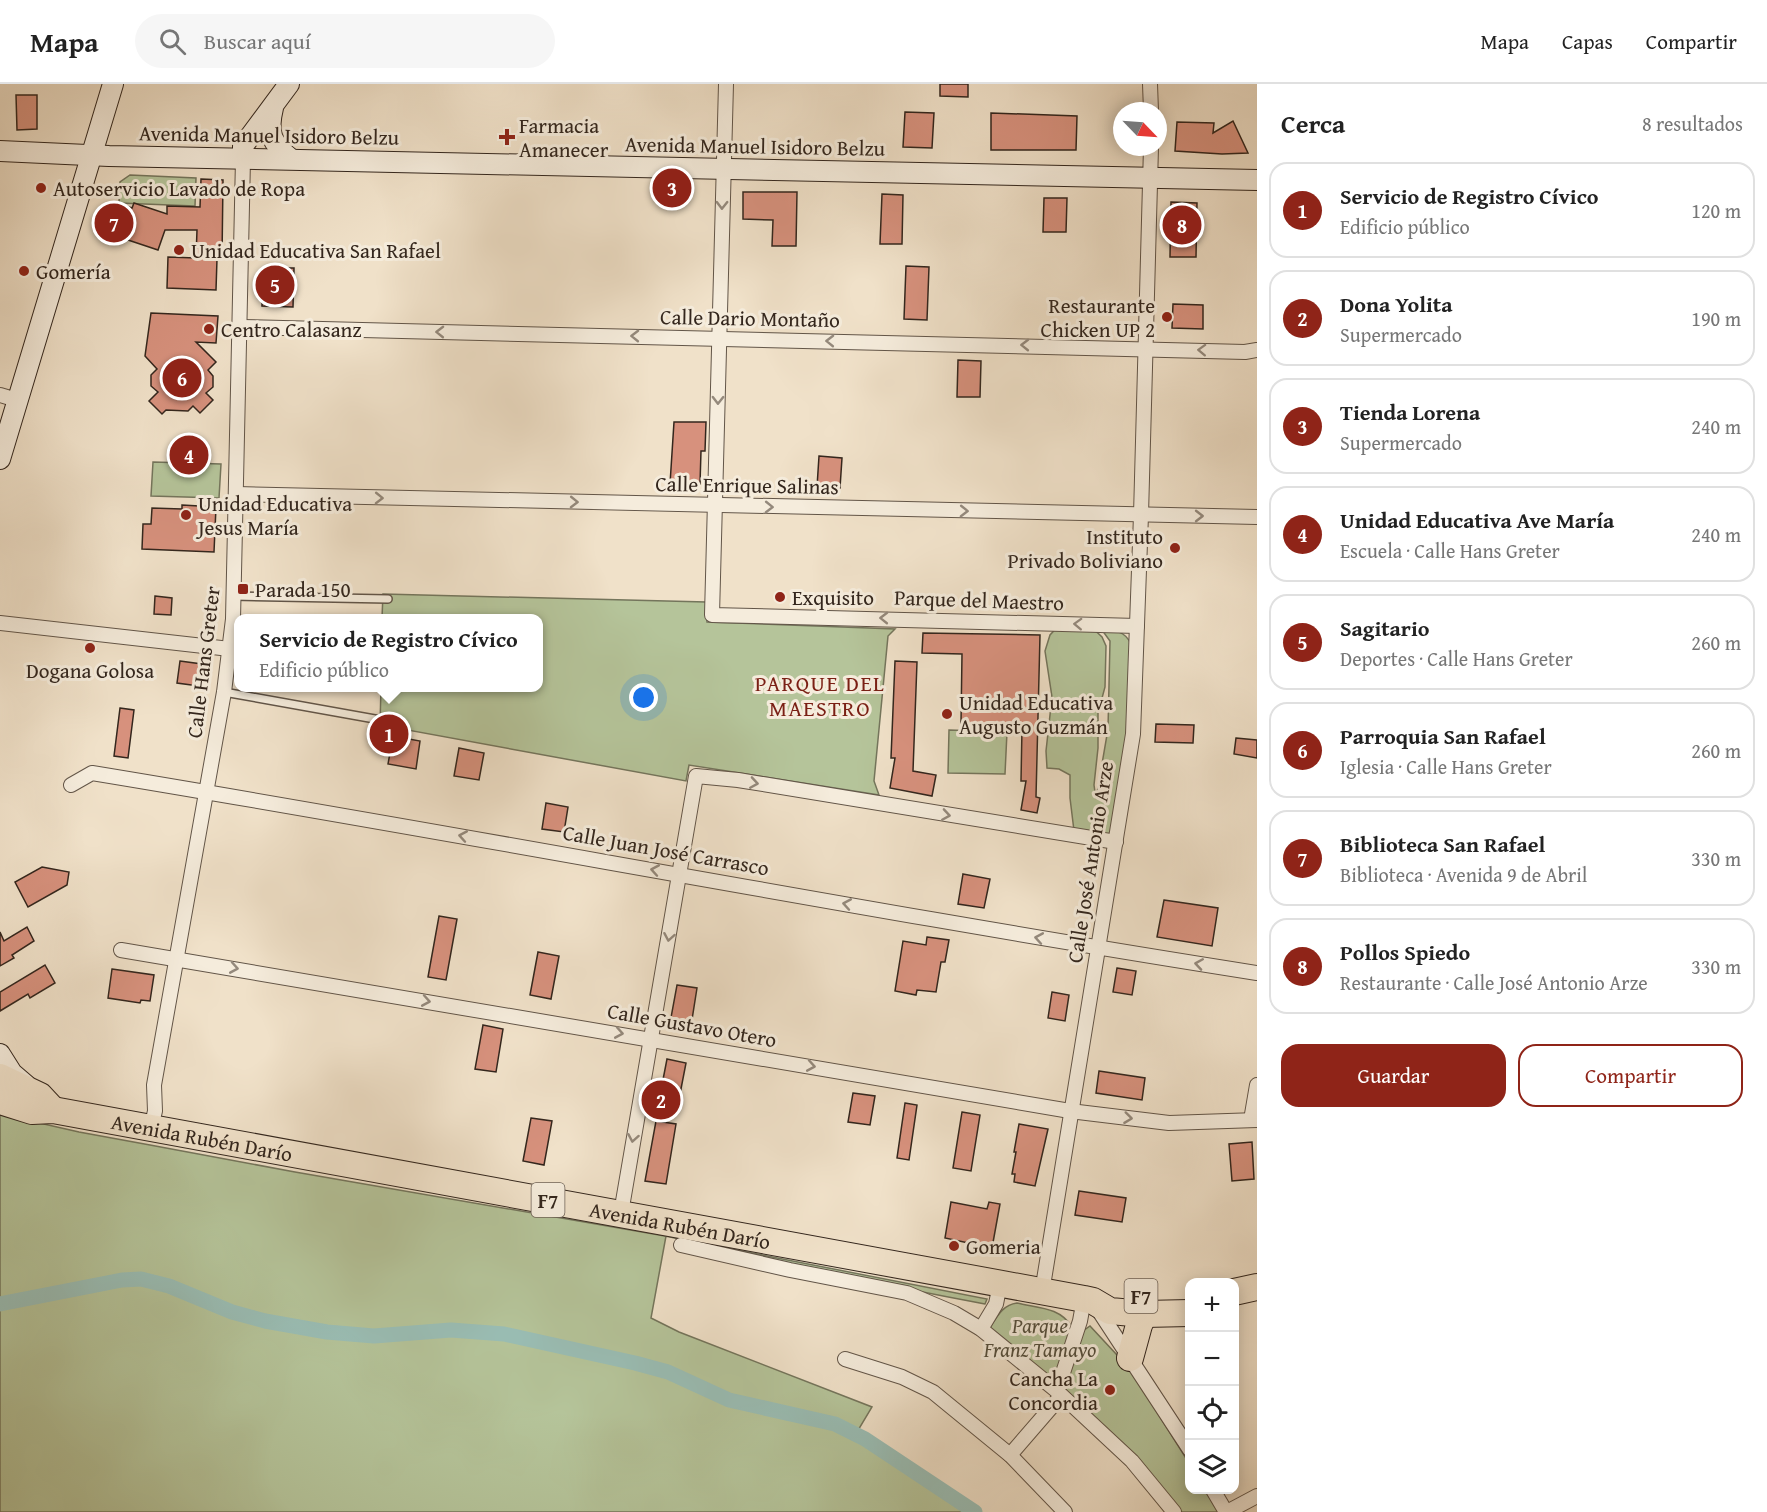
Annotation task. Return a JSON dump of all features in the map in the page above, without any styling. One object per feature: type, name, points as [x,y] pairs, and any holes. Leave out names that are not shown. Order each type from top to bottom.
[{"type":"highway","name":"Avenida Rubén Darío","points":[[0,1077],[47,1103],[151,1128],[1089,1300],[1110,1311],[1144,1314],[1185,1313]]},
{"type":"highway","name":"Avenida Rubén Darío","points":[[0,1101],[32,1111],[47,1103]]},
{"type":"highway","points":[[1239,1291],[1257,1287]]},
{"type":"highway","name":"Avenida Rubén Darío","points":[[1089,1300],[1111,1293],[1132,1296],[1185,1296]]},
{"type":"highway","points":[[1239,1308],[1257,1305]]},
{"type":"highway","points":[[1130,1358],[1138,1325],[1144,1314]]},
{"type":"main road","points":[[0,459],[9,397],[92,156],[113,84]]},
{"type":"main road","points":[[243,159],[243,146],[289,84]]},
{"type":"main road","points":[[274,105],[270,120],[270,133],[275,145],[291,159]]},
{"type":"main road","name":"Avenida Manuel Isidoro Belzu","points":[[0,151],[92,156],[1257,180]]},
{"type":"main road","name":"F7","points":[[0,1054],[12,1073],[47,1103]]},
{"type":"street","points":[[716,506],[726,84]]},
{"type":"street","points":[[1150,84],[1151,102]]},
{"type":"street","name":"Calle José Antonio Arze","points":[[1042,1292],[1132,734],[1141,515],[1151,156]]},
{"type":"street","name":"Calle Hans Greter","points":[[151,1128],[155,1111],[154,1085],[224,692],[234,620],[243,159]]},
{"type":"street","name":"Calle Dario Montaño","points":[[241,327],[1245,352],[1257,350]]},
{"type":"street","name":"Calle Enrique Salinas","points":[[237,494],[1257,517]]},
{"type":"street","name":"Parque del Maestro","points":[[716,506],[712,615],[1137,626]]},
{"type":"street","points":[[0,623],[230,649]]},
{"type":"street","name":"Calle Juan José Carrasco","points":[[71,785],[92,773],[1097,948],[1257,973]]},
{"type":"street","points":[[621,1213],[696,776],[738,780],[1116,842]]},
{"type":"street","name":"Calle Gustavo Otero","points":[[121,950],[1070,1111],[1169,1123],[1254,1120]]},
{"type":"street","points":[[1254,1120],[1257,1085]]},
{"type":"street","points":[[681,1245],[790,1270],[907,1293],[954,1313],[981,1329],[1059,1393],[1132,1461],[1174,1512]]},
{"type":"street","points":[[981,1329],[996,1304],[1000,1284]]},
{"type":"street","points":[[1089,1300],[1185,1442]]},
{"type":"street","points":[[1010,1455],[1059,1393],[1080,1321],[1089,1300]]},
{"type":"street","points":[[844,1359],[902,1377],[933,1392],[1010,1455],[1065,1512]]},
{"type":"street","points":[[1215,1494],[1226,1512],[1257,1496]]},
{"type":"lane","points":[[234,596],[388,599]]},
{"type":"lane","points":[[224,692],[386,721]]},
{"type":"green space","points":[[130,175],[196,178],[195,206],[119,203],[120,182]]},
{"type":"green space","points":[[153,462],[221,464],[219,498],[151,496]]},
{"type":"green space","name":"Parque del Maestro","points":[[383,594],[706,602],[707,622],[895,629],[888,636],[874,781],[879,795],[689,765],[686,781],[380,725],[381,692],[543,692],[543,614],[382,614]]},
{"type":"green space","points":[[1064,620],[1085,621],[1102,637],[1106,646],[1105,687],[1098,713],[1098,748],[1094,785],[1096,799],[1108,729],[1110,641],[1102,630],[1119,632],[1126,636],[1131,644],[1129,725],[1112,831],[1107,835],[1075,839],[1070,775],[1059,769],[1047,768],[1046,751],[1052,697],[1045,651],[1050,635]]},
{"type":"green space","points":[[949,730],[1007,732],[1005,774],[948,773]]},
{"type":"green space","points":[[0,1114],[79,1132],[295,1172],[666,1236],[651,1318],[679,1332],[872,1407],[854,1437],[966,1512],[0,1512]]},
{"type":"green space","points":[[671,1237],[987,1299],[985,1304],[825,1272]]},
{"type":"green space","name":"Parque Franz Tamayo","points":[[1017,1303],[1055,1312],[1067,1320],[1072,1327],[1057,1376],[1052,1380],[989,1329],[1007,1306]]},
{"type":"green space","name":"Parque Franz Tamayo","points":[[1090,1326],[1130,1369],[1185,1457],[1185,1494],[1209,1494],[1220,1512],[1182,1512],[1136,1458],[1068,1395],[1065,1388],[1083,1331]]},
{"type":"building","points":[[940,84],[968,84],[968,97],[940,96]]},
{"type":"building","points":[[16,95],[37,95],[37,129],[17,130]]},
{"type":"building","points":[[905,112],[934,113],[932,148],[903,147]]},
{"type":"building","points":[[991,113],[1077,116],[1076,150],[991,150]]},
{"type":"building","points":[[1233,121],[1248,153],[1175,151],[1177,122],[1214,123],[1213,133]]},
{"type":"building","points":[[201,179],[223,180],[222,259],[217,259],[216,290],[167,288],[168,257],[196,258],[197,230],[165,230],[158,250],[107,233],[117,203],[132,208],[134,203],[167,214],[167,206],[200,207]]},
{"type":"building","points":[[743,192],[797,192],[796,246],[772,246],[773,220],[743,219]]},
{"type":"building","points":[[882,194],[903,195],[902,244],[880,244]]},
{"type":"building","points":[[1044,198],[1067,198],[1066,232],[1043,232]]},
{"type":"building","points":[[1171,202],[1197,203],[1196,257],[1170,257]]},
{"type":"building","points":[[906,266],[929,267],[927,320],[904,319]]},
{"type":"building","points":[[263,268],[294,268],[293,307],[262,306]]},
{"type":"building","points":[[1173,304],[1203,305],[1203,329],[1172,328]]},
{"type":"building","points":[[151,313],[218,316],[216,343],[196,342],[216,362],[208,370],[213,376],[213,387],[206,393],[213,400],[200,413],[193,406],[188,411],[166,410],[162,414],[149,401],[158,392],[151,386],[151,375],[157,369],[145,356]]},
{"type":"building","points":[[958,360],[981,361],[980,397],[957,397]]},
{"type":"building","points":[[674,422],[706,422],[705,451],[701,451],[700,484],[670,484]]},
{"type":"building","points":[[819,456],[842,458],[840,488],[817,487]]},
{"type":"building","points":[[182,505],[216,507],[214,552],[142,549],[143,524],[151,524],[152,508],[182,509]]},
{"type":"building","points":[[155,596],[172,598],[171,615],[154,614]]},
{"type":"building","points":[[923,633],[1040,635],[1036,797],[1040,798],[1037,813],[1021,810],[1026,781],[1021,781],[1022,728],[1018,728],[1018,725],[961,723],[962,654],[922,653]]},
{"type":"building","points":[[180,661],[209,665],[206,687],[177,683]]},
{"type":"building","points":[[895,661],[917,662],[913,771],[936,775],[932,796],[890,788],[895,758],[891,758]]},
{"type":"building","points":[[120,708],[134,710],[128,758],[114,756]]},
{"type":"building","points":[[1156,724],[1194,725],[1193,743],[1155,742]]},
{"type":"building","points":[[393,736],[420,741],[416,769],[388,764]]},
{"type":"building","points":[[1236,738],[1257,740],[1257,758],[1234,754]]},
{"type":"building","points":[[459,748],[484,753],[479,780],[454,776]]},
{"type":"building","points":[[546,803],[568,807],[564,832],[542,829]]},
{"type":"building","points":[[42,867],[69,872],[67,885],[28,907],[15,882]]},
{"type":"building","points":[[963,874],[990,879],[984,908],[958,904]]},
{"type":"building","points":[[1164,900],[1218,908],[1212,946],[1157,937]]},
{"type":"building","points":[[439,916],[457,919],[446,980],[428,977]]},
{"type":"building","points":[[27,927],[34,941],[12,955],[14,958],[0,966],[0,932],[4,941]]},
{"type":"building","points":[[927,937],[949,940],[945,962],[941,962],[936,992],[917,990],[916,995],[895,991],[903,941],[926,945]]},
{"type":"building","points":[[538,952],[559,956],[551,999],[530,995]]},
{"type":"building","points":[[45,965],[55,983],[30,998],[28,994],[0,1011],[0,992]]},
{"type":"building","points":[[1117,968],[1136,971],[1132,995],[1113,992]]},
{"type":"building","points":[[112,969],[154,975],[150,1001],[141,1000],[140,1003],[108,998]]},
{"type":"building","points":[[677,985],[697,988],[691,1026],[670,1023]]},
{"type":"building","points":[[1052,992],[1069,995],[1065,1021],[1048,1018]]},
{"type":"building","points":[[483,1025],[503,1029],[496,1072],[475,1069]]},
{"type":"building","points":[[667,1059],[686,1063],[680,1094],[661,1090]]},
{"type":"building","points":[[1099,1071],[1145,1078],[1142,1100],[1096,1093]]},
{"type":"building","points":[[853,1093],[875,1096],[870,1125],[848,1122]]},
{"type":"building","points":[[905,1103],[917,1105],[909,1160],[897,1158]]},
{"type":"building","points":[[962,1112],[980,1115],[971,1171],[953,1168]]},
{"type":"building","points":[[531,1118],[552,1121],[544,1165],[523,1161]]},
{"type":"building","points":[[656,1121],[676,1124],[666,1184],[645,1181]]},
{"type":"building","points":[[1019,1124],[1048,1129],[1035,1186],[1014,1182],[1015,1174],[1012,1174]]},
{"type":"building","points":[[1252,1142],[1254,1179],[1232,1181],[1229,1144]]},
{"type":"building","points":[[1079,1191],[1126,1198],[1122,1222],[1075,1215]]},
{"type":"building","points":[[951,1202],[987,1209],[989,1202],[1000,1204],[992,1248],[945,1238]]},
{"type":"waterway","points":[[0,1304],[122,1280],[141,1279],[169,1286],[232,1312],[265,1321],[327,1332],[374,1336],[451,1330],[504,1334],[635,1363],[668,1372],[729,1400],[835,1424],[865,1439],[975,1512]]},
{"type":"place","name":"Farmacia Amanecer","points":[[507,137]]},
{"type":"place","name":"Autoservicio Lavado de Ropa","points":[[41,188]]},
{"type":"place","name":"Tienda Lorena","points":[[672,188]]},
{"type":"place","name":"Biblioteca San Rafael","points":[[114,223]]},
{"type":"place","name":"Pollos Spiedo","points":[[1182,225]]},
{"type":"place","name":"Unidad Educativa San Rafael","points":[[179,250]]},
{"type":"place","name":"Gomería","points":[[24,271]]},
{"type":"place","name":"Sagitario","points":[[275,285]]},
{"type":"place","name":"Restaurante Chicken UP 2","points":[[1167,317]]},
{"type":"place","name":"Centro Calasanz","points":[[209,329]]},
{"type":"place","name":"Parroquia San Rafael","points":[[182,378]]},
{"type":"place","name":"Unidad Educativa Ave María","points":[[189,455]]},
{"type":"place","name":"Unidad Educativa Jesus María","points":[[186,515]]},
{"type":"place","name":"Instituto Privado Boliviano","points":[[1175,548]]},
{"type":"place","name":"Parada 150","points":[[243,589]]},
{"type":"place","name":"Exquisito","points":[[780,597]]},
{"type":"place","name":"Dogana Golosa","points":[[90,648]]},
{"type":"place","name":"Unidad Educativa Augusto Guzmán","points":[[947,714]]},
{"type":"place","name":"Servicio de Registro Cívico","points":[[389,734]]},
{"type":"place","name":"Dona Yolita","points":[[661,1100]]},
{"type":"place","name":"Gomeria","points":[[954,1246]]},
{"type":"place","name":"Cancha La Concordia","points":[[1110,1390]]},
{"type":"district","name":"PARQUE DEL MAESTRO","points":[[820,696]]}]
